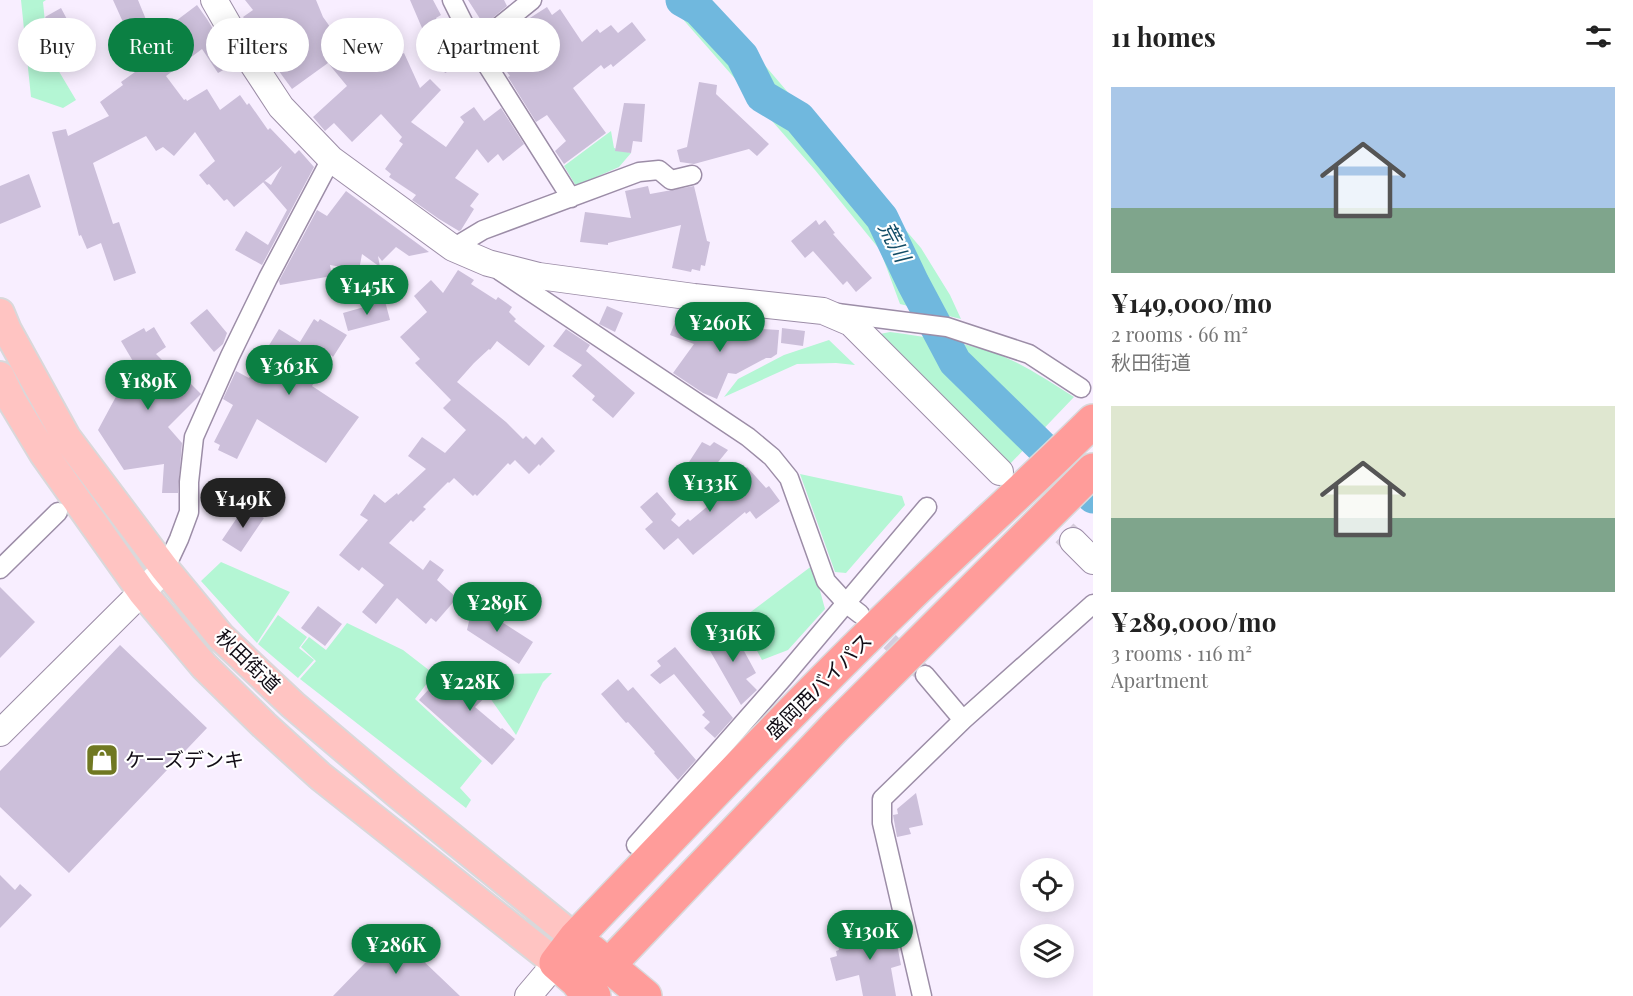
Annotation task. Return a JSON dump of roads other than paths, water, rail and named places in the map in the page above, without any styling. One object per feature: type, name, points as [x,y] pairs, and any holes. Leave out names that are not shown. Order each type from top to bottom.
[{"type":"highway","name":"盛岡西バイパス","points":[[574,975],[757,748],[902,603],[1015,478],[1093,421]]},
{"type":"highway","name":"盛岡西バイパス","points":[[608,966],[834,728],[1093,470]]},
{"type":"highway","points":[[574,975],[608,966],[645,996]]},
{"type":"main road","name":"秋田街道","points":[[0,313],[7,330],[66,437],[165,569],[221,637],[293,705],[398,794],[574,975]]},
{"type":"main road","name":"秋田街道","points":[[0,376],[12,401],[44,454],[142,592],[204,666],[320,776],[574,975]]},
{"type":"street","points":[[214,0],[281,107],[331,159],[453,248],[488,263],[539,276],[948,327],[1029,354],[1081,388]]},
{"type":"street","points":[[452,0],[461,18]]},
{"type":"street","points":[[510,18],[532,0]]},
{"type":"street","points":[[491,72],[571,198]]},
{"type":"street","points":[[0,733],[165,569],[189,512],[189,482],[194,437],[268,278],[331,159]]},
{"type":"street","points":[[453,248],[483,230],[639,172],[659,170],[670,180],[692,175]]},
{"type":"street","points":[[488,263],[748,437],[772,457],[789,478],[826,581],[854,609]]},
{"type":"street","points":[[823,311],[851,323],[1015,478]]},
{"type":"street","points":[[636,845],[854,609],[927,507]]},
{"type":"street","points":[[0,569],[58,512]]},
{"type":"street","points":[[1073,541],[1093,561]]},
{"type":"street","points":[[922,996],[882,823],[882,799],[963,720],[1093,604]]},
{"type":"street","points":[[926,675],[963,720]]},
{"type":"street","points":[[528,996],[574,975]]},
{"type":"waterway","name":"荒川","points":[[682,0],[698,9],[742,56],[762,96],[799,118],[882,218],[955,362],[1093,497]]},
{"type":"tunnel","points":[[1008,479],[1073,541]]},
{"type":"tunnel","points":[[870,623],[925,675]]},
{"type":"place","name":"ケーズデンキ","points":[[102,760]]}]
